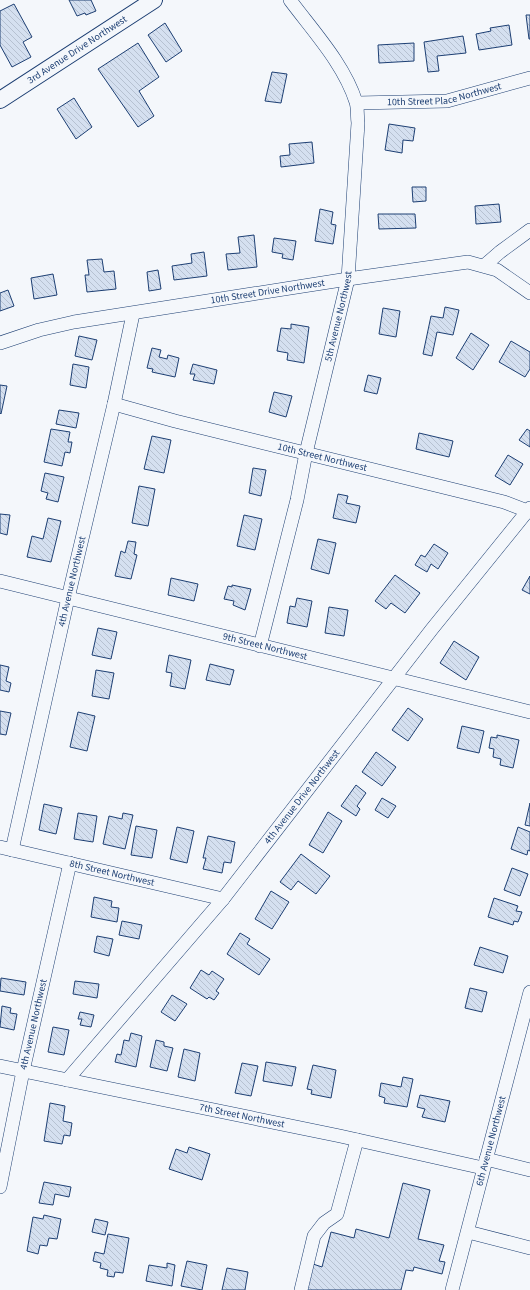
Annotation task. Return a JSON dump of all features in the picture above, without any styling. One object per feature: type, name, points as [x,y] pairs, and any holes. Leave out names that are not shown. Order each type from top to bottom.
[{"type":"main road","name":"3rd Avenue Drive Northwest","points":[[0,100],[152,1]]},
{"type":"street","name":"5th Avenue Northwest","points":[[260,646],[297,500],[306,453],[348,279],[354,209],[358,124],[356,103],[348,81],[336,62],[290,0]]},
{"type":"street","name":"10th Street Place Northwest","points":[[356,103],[447,101],[530,78]]},
{"type":"street","points":[[485,265],[530,230]]},
{"type":"street","name":"10th Street Drive Northwest","points":[[0,343],[39,330],[74,322],[133,314],[348,279],[468,262],[485,265],[497,270],[530,293]]},
{"type":"street","name":"4th Avenue Northwest","points":[[6,848],[68,598],[114,404],[133,314]]},
{"type":"street","name":"10th Street Northwest","points":[[114,404],[504,502],[529,510]]},
{"type":"street","name":"4th Avenue Drive Northwest","points":[[67,1080],[223,899],[393,679],[529,510]]},
{"type":"street","name":"9th Street Northwest","points":[[0,581],[530,712]]},
{"type":"street","name":"8th Street Northwest","points":[[6,848],[223,899]]},
{"type":"street","name":"4th Avenue Northwest","points":[[0,1187],[23,1071],[70,863]]},
{"type":"street","name":"6th Avenue Northwest","points":[[452,1290],[530,992]]},
{"type":"street","name":"7th Street Northwest","points":[[0,1066],[357,1140],[485,1164],[530,1170]]},
{"type":"street","points":[[301,1290],[314,1236],[324,1223],[337,1214],[357,1140]]},
{"type":"street","points":[[468,1232],[530,1248]]},
{"type":"building","points":[[69,0],[91,0],[96,11],[86,15],[85,13],[77,16]]},
{"type":"building","points":[[14,4],[32,37],[23,42],[31,57],[12,67],[0,45],[0,11]]},
{"type":"building","points":[[526,15],[530,15],[530,39],[529,39]]},
{"type":"building","points":[[165,23],[182,51],[166,62],[148,35]]},
{"type":"building","points":[[509,25],[512,45],[479,50],[476,34],[491,31],[490,28]]},
{"type":"building","points":[[463,36],[466,53],[437,56],[439,71],[428,72],[424,42]]},
{"type":"building","points":[[138,43],[159,77],[139,91],[154,116],[138,127],[98,69]]},
{"type":"building","points":[[414,43],[414,61],[379,63],[378,45]]},
{"type":"building","points":[[272,72],[287,74],[281,103],[265,101]]},
{"type":"building","points":[[74,98],[92,127],[76,139],[57,109]]},
{"type":"building","points":[[389,124],[415,128],[413,141],[403,140],[402,153],[385,150]]},
{"type":"building","points":[[312,142],[314,163],[281,167],[280,156],[290,155],[289,144]]},
{"type":"building","points":[[412,187],[426,187],[426,201],[413,202]]},
{"type":"building","points":[[499,204],[501,222],[476,224],[475,206]]},
{"type":"building","points":[[320,209],[333,212],[331,224],[336,225],[333,244],[315,241]]},
{"type":"building","points":[[378,214],[415,214],[416,228],[379,229]]},
{"type":"building","points":[[254,235],[257,267],[228,270],[226,254],[240,253],[238,237]]},
{"type":"building","points":[[274,238],[296,241],[293,260],[282,258],[283,254],[272,252]]},
{"type":"building","points":[[204,252],[207,276],[174,280],[172,266],[192,263],[191,254]]},
{"type":"building","points":[[102,259],[104,272],[114,271],[116,289],[87,292],[85,275],[89,275],[87,260]]},
{"type":"building","points":[[158,270],[161,289],[149,291],[147,272]]},
{"type":"building","points":[[53,274],[57,295],[34,299],[31,278]]},
{"type":"building","points":[[8,290],[14,306],[0,311],[0,293]]},
{"type":"building","points":[[445,307],[459,310],[453,335],[437,332],[432,356],[423,354],[431,316],[443,318]]},
{"type":"building","points":[[383,308],[400,311],[396,337],[379,334]]},
{"type":"building","points":[[291,324],[309,327],[304,363],[287,360],[288,353],[277,351],[281,328],[291,329]]},
{"type":"building","points":[[471,333],[489,345],[473,370],[456,358]]},
{"type":"building","points":[[79,336],[97,340],[92,360],[75,356]]},
{"type":"building","points":[[511,341],[530,352],[530,369],[525,377],[499,362]]},
{"type":"building","points":[[152,348],[161,350],[159,357],[167,359],[168,355],[179,358],[175,377],[152,372],[153,369],[147,368]]},
{"type":"building","points":[[73,364],[89,367],[86,388],[70,385]]},
{"type":"building","points":[[193,364],[217,370],[214,384],[193,380],[195,374],[190,374]]},
{"type":"building","points":[[368,375],[381,378],[377,394],[364,391]]},
{"type":"building","points":[[0,385],[7,386],[1,414],[0,413]]},
{"type":"building","points":[[274,392],[292,396],[286,417],[269,412]]},
{"type":"building","points":[[59,410],[79,413],[76,428],[56,424]]},
{"type":"building","points":[[51,429],[70,432],[68,442],[72,442],[70,453],[65,452],[62,466],[44,462]]},
{"type":"building","points":[[527,429],[530,431],[530,447],[519,440]]},
{"type":"building","points":[[419,433],[453,441],[449,457],[416,449]]},
{"type":"building","points":[[152,436],[171,440],[164,473],[144,469]]},
{"type":"building","points":[[508,455],[523,464],[510,485],[495,476]]},
{"type":"building","points":[[253,468],[266,470],[261,496],[249,493]]},
{"type":"building","points":[[45,473],[64,477],[58,502],[46,499],[48,493],[41,491]]},
{"type":"building","points":[[139,486],[155,489],[148,526],[132,523]]},
{"type":"building","points":[[338,494],[348,496],[346,503],[360,506],[356,523],[333,518]]},
{"type":"building","points":[[0,514],[10,515],[7,535],[0,533]]},
{"type":"building","points":[[244,515],[262,519],[255,550],[237,546]]},
{"type":"building","points":[[48,518],[61,521],[51,562],[27,557],[32,536],[43,539]]},
{"type":"building","points":[[318,539],[336,543],[329,574],[311,569]]},
{"type":"building","points":[[128,541],[136,542],[134,554],[137,555],[131,579],[115,576],[121,551],[125,553]]},
{"type":"building","points":[[434,544],[448,553],[438,569],[431,564],[427,572],[415,565],[421,555],[425,557]]},
{"type":"building","points":[[395,575],[420,593],[405,613],[391,603],[386,609],[375,601]]},
{"type":"building","points":[[530,576],[530,594],[522,590]]},
{"type":"building","points":[[171,578],[198,584],[194,601],[168,595]]},
{"type":"building","points":[[232,585],[251,589],[245,610],[233,605],[234,601],[224,599],[228,586],[232,587]]},
{"type":"building","points":[[297,598],[312,601],[307,627],[287,623],[290,606],[295,607]]},
{"type":"building","points":[[329,607],[348,610],[344,636],[325,633]]},
{"type":"building","points":[[98,628],[117,632],[111,659],[92,655]]},
{"type":"building","points":[[454,641],[479,657],[466,680],[440,663]]},
{"type":"building","points":[[169,655],[191,660],[185,689],[170,686],[172,673],[166,672]]},
{"type":"building","points":[[210,664],[234,670],[230,685],[206,680]]},
{"type":"building","points":[[0,665],[9,667],[6,681],[11,683],[9,692],[0,690]]},
{"type":"building","points":[[96,670],[114,673],[109,699],[92,696]]},
{"type":"building","points":[[408,708],[423,719],[408,741],[392,730]]},
{"type":"building","points":[[0,711],[11,713],[6,735],[0,734]]},
{"type":"building","points":[[78,712],[95,716],[87,751],[70,747]]},
{"type":"building","points":[[462,726],[484,731],[479,753],[457,748]]},
{"type":"building","points":[[497,735],[519,740],[513,768],[500,765],[501,759],[493,757],[494,749],[489,748],[491,737],[497,738]]},
{"type":"building","points":[[376,752],[396,767],[382,786],[362,772]]},
{"type":"building","points":[[356,785],[366,793],[357,806],[360,809],[356,816],[341,806]]},
{"type":"building","points":[[382,798],[396,806],[388,818],[375,810]]},
{"type":"building","points":[[530,803],[530,826],[525,825]]},
{"type":"building","points":[[44,804],[62,808],[56,834],[39,830]]},
{"type":"building","points":[[328,812],[342,821],[323,853],[309,845]]},
{"type":"building","points":[[78,813],[97,816],[93,842],[74,839]]},
{"type":"building","points":[[123,813],[133,815],[125,849],[103,844],[109,816],[122,819]]},
{"type":"building","points":[[136,826],[157,830],[152,858],[131,855]]},
{"type":"building","points":[[177,827],[194,831],[187,863],[170,859]]},
{"type":"building","points":[[518,827],[530,832],[530,851],[528,850],[527,855],[511,849]]},
{"type":"building","points":[[208,836],[235,842],[231,863],[224,862],[222,873],[203,869],[206,858],[203,858]]},
{"type":"building","points":[[301,854],[330,876],[316,894],[298,881],[291,890],[280,882]]},
{"type":"building","points":[[512,868],[528,874],[520,896],[504,890]]},
{"type":"building","points":[[271,891],[289,902],[272,929],[255,919]]},
{"type":"building","points":[[94,897],[112,901],[111,907],[119,908],[117,922],[91,917]]},
{"type":"building","points":[[494,898],[518,906],[516,911],[522,912],[518,922],[514,921],[513,925],[488,917]]},
{"type":"building","points":[[122,921],[142,925],[139,939],[119,935]]},
{"type":"building","points":[[240,933],[250,939],[247,944],[270,959],[259,975],[227,954]]},
{"type":"building","points":[[97,936],[113,939],[109,956],[94,952]]},
{"type":"building","points":[[480,947],[508,956],[503,973],[474,965]]},
{"type":"building","points":[[201,970],[209,975],[212,971],[224,979],[216,991],[219,993],[214,1000],[209,997],[207,999],[190,988]]},
{"type":"building","points":[[1,978],[26,982],[24,995],[0,991]]},
{"type":"building","points":[[75,981],[99,984],[97,998],[73,994]]},
{"type":"building","points":[[470,988],[487,992],[482,1012],[465,1008]]},
{"type":"building","points":[[172,995],[187,1004],[175,1021],[161,1012]]},
{"type":"building","points":[[2,1006],[11,1008],[10,1013],[17,1014],[14,1030],[0,1027]]},
{"type":"building","points":[[80,1012],[94,1015],[91,1027],[80,1025],[82,1019],[78,1019]]},
{"type":"building","points":[[53,1027],[69,1030],[64,1055],[48,1052]]},
{"type":"building","points":[[131,1033],[142,1036],[136,1067],[115,1062],[117,1054],[121,1055],[124,1040],[129,1041]]},
{"type":"building","points":[[156,1040],[164,1042],[164,1046],[173,1048],[167,1071],[150,1067]]},
{"type":"building","points":[[184,1049],[200,1053],[195,1081],[178,1077]]},
{"type":"building","points":[[266,1062],[296,1067],[292,1086],[263,1081]]},
{"type":"building","points":[[242,1063],[258,1066],[251,1096],[235,1093]]},
{"type":"building","points":[[313,1065],[336,1070],[331,1098],[311,1094],[312,1090],[307,1089]]},
{"type":"building","points":[[403,1077],[413,1079],[407,1107],[384,1103],[385,1098],[379,1096],[381,1083],[401,1087]]},
{"type":"building","points":[[420,1095],[450,1101],[445,1122],[422,1117],[425,1109],[417,1107]]},
{"type":"building","points":[[50,1103],[65,1106],[63,1121],[72,1123],[70,1136],[64,1135],[62,1144],[44,1141]]},
{"type":"building","points":[[189,1147],[210,1154],[202,1180],[169,1169],[176,1149],[187,1153]]},
{"type":"building","points":[[44,1182],[71,1187],[69,1197],[55,1194],[53,1205],[39,1203]]},
{"type":"building","points":[[403,1183],[430,1190],[418,1239],[444,1245],[439,1261],[445,1262],[442,1274],[414,1267],[413,1271],[406,1270],[401,1290],[307,1290],[313,1264],[322,1267],[331,1232],[354,1238],[356,1229],[389,1238]]},
{"type":"building","points":[[44,1215],[61,1219],[57,1239],[49,1238],[47,1246],[40,1245],[38,1254],[27,1251],[33,1217],[43,1219]]},
{"type":"building","points":[[95,1219],[108,1222],[105,1235],[92,1232]]},
{"type":"building","points":[[108,1234],[129,1238],[123,1273],[115,1272],[114,1277],[107,1276],[108,1270],[100,1268],[101,1263],[93,1261],[95,1252],[104,1254]]},
{"type":"building","points":[[187,1261],[207,1265],[202,1290],[181,1286]]},
{"type":"building","points":[[167,1263],[175,1265],[172,1286],[146,1281],[149,1265],[167,1268]]},
{"type":"building","points":[[227,1268],[248,1272],[245,1290],[222,1290]]}]
